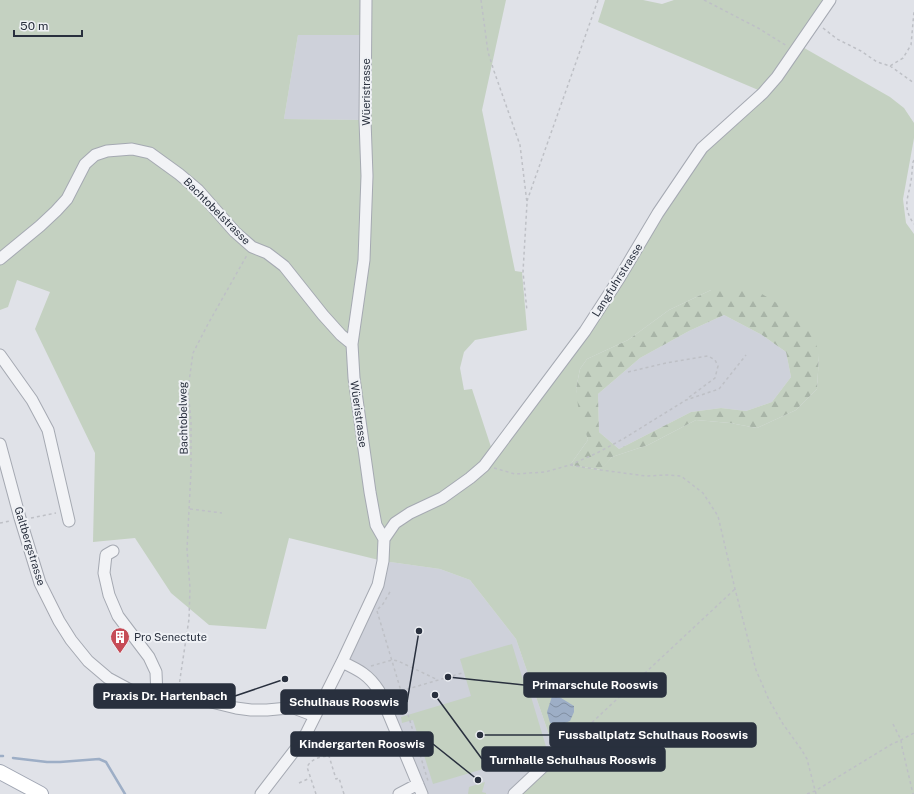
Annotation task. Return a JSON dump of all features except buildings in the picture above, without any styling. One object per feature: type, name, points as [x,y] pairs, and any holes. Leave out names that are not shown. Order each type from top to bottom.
[{"type":"main road","points":[[0,772],[41,794]]},
{"type":"street","name":"Wüeristrasse","points":[[261,794],[301,742],[342,662],[375,605],[384,561],[384,539],[376,525],[370,492],[354,378],[352,344],[364,260],[367,176],[365,120],[366,0]]},
{"type":"street","name":"Langfuhrstrasse","points":[[384,539],[395,523],[410,513],[442,498],[484,466],[585,330],[620,277],[658,213],[702,148],[763,93],[777,76],[830,0]]},
{"type":"street","name":"Bachtobelstrasse","points":[[0,259],[40,226],[67,199],[85,164],[95,155],[107,151],[132,149],[150,153],[198,190],[235,232],[252,247],[268,253],[284,266],[341,335],[352,344]]},
{"type":"street","points":[[0,355],[32,400],[48,430],[68,516]]},
{"type":"street","name":"Galtbergstrasse","points":[[0,444],[40,584],[58,620],[71,640],[88,661],[108,678],[134,692],[157,697],[199,698],[236,708],[251,710],[294,708],[315,716]]},
{"type":"street","points":[[113,551],[106,555],[104,573],[109,595],[118,616],[149,658],[156,672],[157,697]]},
{"type":"street","points":[[342,662],[357,669],[369,678],[379,691],[423,788],[399,794]]},
{"type":"street","points":[[514,794],[562,749]]},
{"type":"path","points":[[481,0],[488,52],[520,145],[527,203],[523,272],[527,311]]},
{"type":"path","points":[[527,203],[598,0]]},
{"type":"path","points":[[704,0],[758,28],[795,51]]},
{"type":"path","points":[[890,66],[903,58],[911,45],[914,11]]},
{"type":"path","points":[[815,22],[837,39],[861,51],[878,62],[890,66],[914,83]]},
{"type":"path","points":[[914,160],[906,202],[910,218],[914,224]]},
{"type":"path","name":"Bachtobelweg","points":[[180,679],[189,620],[190,588],[187,549],[192,471],[191,422],[188,389],[193,353],[252,247]]},
{"type":"path","points":[[686,400],[720,389],[746,354]]},
{"type":"path","points":[[484,466],[515,474],[545,472],[570,465],[623,439],[686,400],[715,378],[718,366],[715,360],[708,356],[666,363],[628,372]]},
{"type":"path","points":[[570,465],[646,476],[681,476],[703,493],[718,516],[756,670],[769,700],[807,760],[816,794]]},
{"type":"path","points":[[190,509],[222,513]]},
{"type":"path","points":[[21,520],[68,516]]},
{"type":"path","points":[[562,749],[735,589]]},
{"type":"path","points":[[391,590],[383,604],[375,605],[401,691],[423,788]]},
{"type":"path","points":[[357,669],[392,660],[398,661],[438,680]]},
{"type":"path","points":[[401,691],[462,673]]},
{"type":"path","points":[[894,724],[901,740],[914,794]]},
{"type":"path","points":[[316,794],[307,767],[308,764],[320,756],[329,756],[332,752],[341,748],[397,733]]},
{"type":"path","points":[[807,794],[815,791],[892,744],[914,733]]},
{"type":"path","points":[[329,756],[336,779],[339,778],[344,794]]},
{"type":"path","points":[[300,783],[310,778]]},
{"type":"shaded area","points":[[298,35],[366,35],[365,120],[284,119]]},
{"type":"shaded area","points":[[724,315],[762,335],[786,352],[791,377],[772,402],[746,411],[721,408],[691,412],[619,449],[599,432],[598,394],[640,358],[689,331]]},
{"type":"shaded area","points":[[383,561],[440,569],[470,580],[516,639],[556,755],[511,794],[422,794],[379,691],[342,662]]},
{"type":"green space","points":[[0,0],[506,0],[482,110],[515,271],[522,272],[527,330],[475,340],[464,352],[460,368],[464,390],[472,389],[491,447],[585,331],[702,148],[763,92],[598,22],[605,0],[643,0],[662,4],[674,0],[830,0],[799,45],[890,97],[904,108],[914,123],[914,138],[903,199],[906,223],[914,234],[914,794],[511,794],[556,755],[516,639],[470,580],[440,569],[383,561],[289,538],[266,629],[209,625],[171,593],[135,538],[93,542],[95,453],[35,329],[50,292],[17,280],[8,307],[0,310]],"holes":[[[298,35],[365,35],[365,120],[284,119]],[[711,290],[819,355],[817,389],[796,410],[757,428],[730,423],[696,420],[648,445],[612,457],[600,470],[570,465],[588,440],[576,389],[580,369],[587,359],[628,340],[669,310]]]},
{"type":"green space","points":[[752,288],[780,305],[812,329],[819,355],[817,389],[796,410],[757,428],[730,423],[696,420],[648,445],[612,457],[601,470],[570,465],[588,440],[578,406],[576,389],[580,369],[587,359],[628,340],[669,310],[711,290]],"holes":[[[724,315],[762,335],[786,352],[791,377],[772,402],[746,411],[721,408],[691,412],[619,449],[599,432],[598,394],[640,358],[689,331]]]},
{"type":"green space","points":[[512,644],[523,680],[526,680],[547,750],[433,784],[413,720],[402,723],[401,717],[471,696],[460,659]]},
{"type":"green space","points":[[546,754],[547,758],[539,765],[516,772],[513,764]]},
{"type":"green space","points":[[485,782],[482,792],[486,794],[468,794],[469,787]]},
{"type":"water","points":[[553,693],[574,706],[574,712],[570,721],[560,725],[550,723],[547,712]]},
{"type":"waterway","points":[[13,758],[47,762],[99,759],[106,762],[125,794]]},
{"type":"place","name":"Schulhaus Rooswis","points":[[419,631]]},
{"type":"place","name":"Pro Senectute","points":[[120,654]]},
{"type":"place","name":"Primarschule Rooswis","points":[[448,677]]},
{"type":"place","name":"Praxis Dr. Hartenbach","points":[[285,679]]},
{"type":"place","name":"Turnhalle Schulhaus Rooswis","points":[[435,695]]},
{"type":"place","name":"Fussballplatz Schulhaus Rooswis","points":[[480,735]]},
{"type":"place","name":"Kindergarten Rooswis","points":[[478,780]]}]
